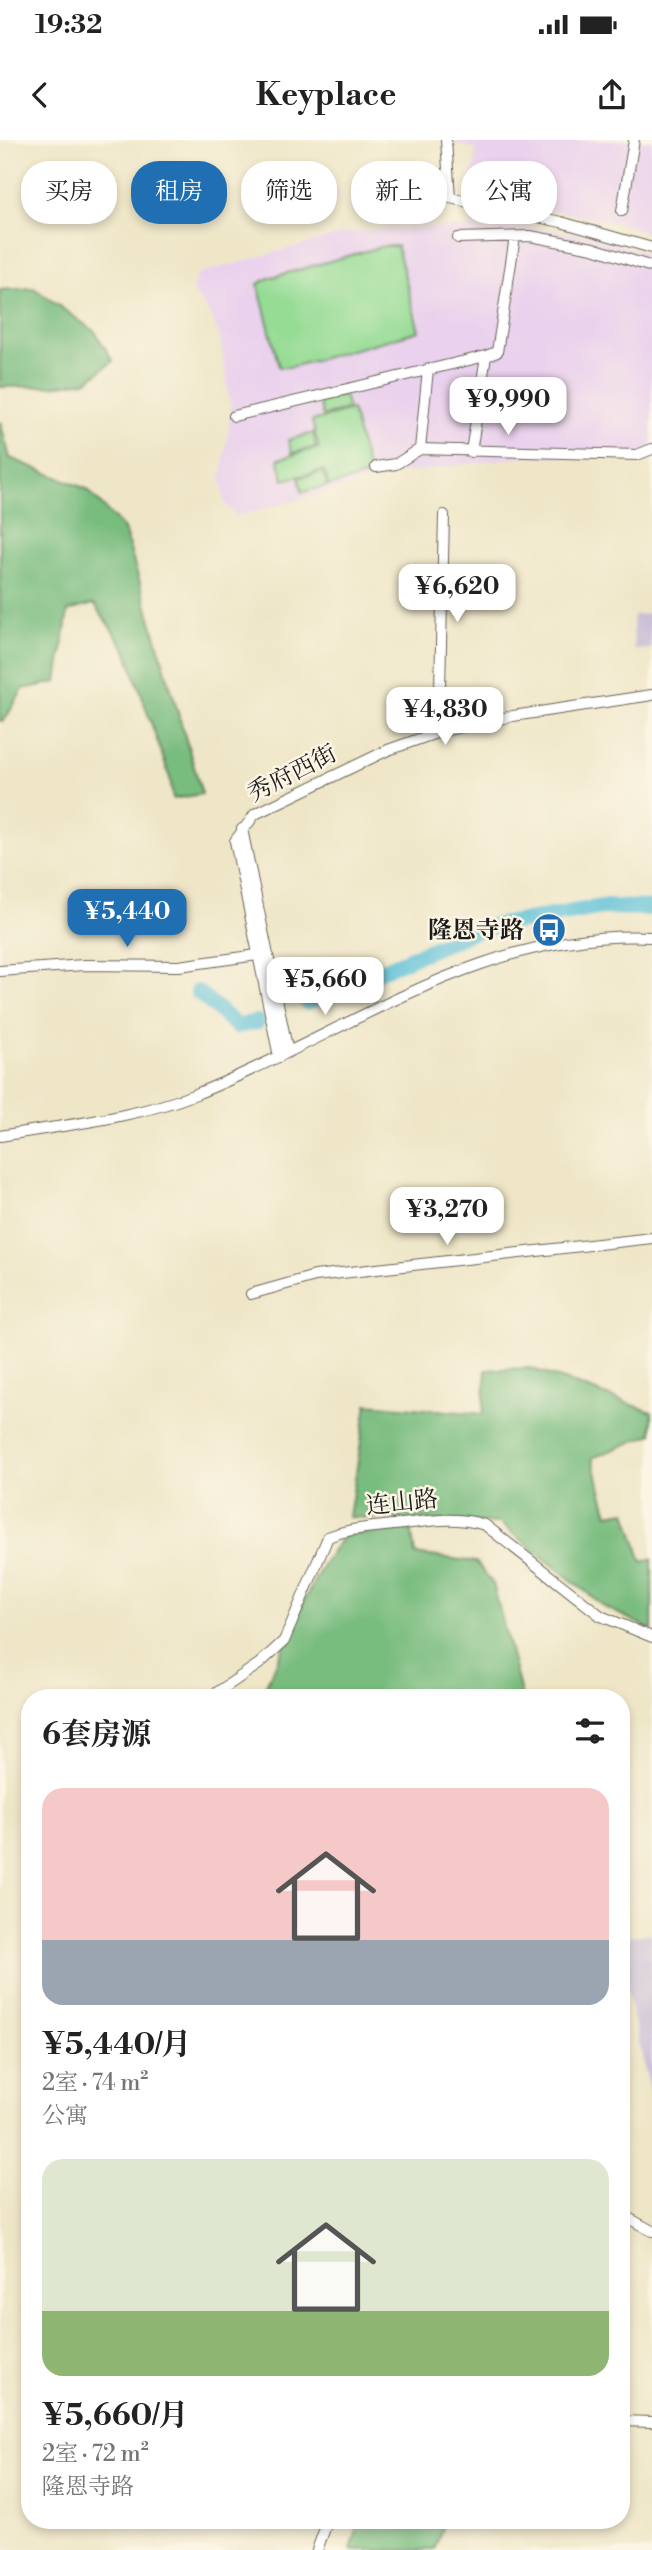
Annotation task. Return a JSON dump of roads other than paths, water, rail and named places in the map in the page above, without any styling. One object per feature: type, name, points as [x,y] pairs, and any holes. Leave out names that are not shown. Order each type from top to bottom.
[{"type":"street","points":[[446,140],[447,192],[450,198],[458,203],[561,222],[652,248]]},
{"type":"street","points":[[622,211],[635,140]]},
{"type":"street","points":[[458,238],[514,237],[593,248],[652,267]]},
{"type":"street","points":[[234,416],[497,352],[514,237]]},
{"type":"street","points":[[471,452],[486,356]]},
{"type":"street","points":[[420,449],[428,369]]},
{"type":"street","points":[[376,467],[396,464],[420,449],[637,455],[652,449]]},
{"type":"street","points":[[439,732],[444,515]]},
{"type":"street","name":"秀府西街","points":[[242,829],[256,814],[344,770],[439,732],[513,716],[652,695]]},
{"type":"street","points":[[242,829],[235,841],[257,955],[283,1055]]},
{"type":"street","points":[[242,829],[283,1055]]},
{"type":"street","points":[[0,1135],[117,1116],[180,1100],[491,958],[549,944],[616,937],[652,937]]},
{"type":"street","points":[[0,971],[84,965],[179,966],[257,955]]},
{"type":"street","points":[[251,1294],[315,1276],[652,1238]]},
{"type":"street","name":"连山路","points":[[222,1689],[259,1664],[284,1641],[328,1537],[345,1530],[367,1527],[462,1518],[485,1525],[601,1616],[652,1637]]},
{"type":"street","points":[[630,2219],[652,2231]]},
{"type":"street","points":[[630,2421],[652,2422]]},
{"type":"street","points":[[317,2550],[325,2529]]},
{"type":"waterway","points":[[307,1002],[482,928],[602,907],[652,908]]},
{"type":"waterway","points":[[198,992],[237,1026],[257,1022]]},
{"type":"place","name":"隆恩寺路","points":[[549,930]]}]
